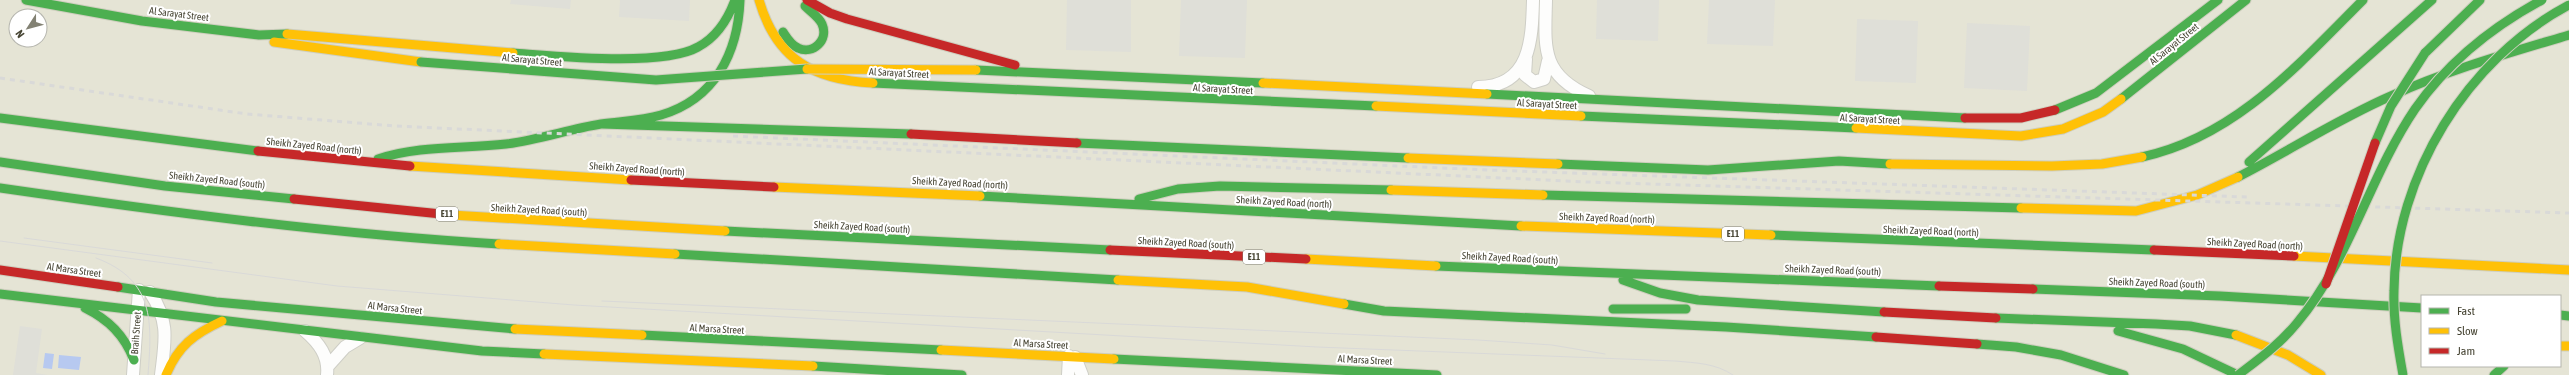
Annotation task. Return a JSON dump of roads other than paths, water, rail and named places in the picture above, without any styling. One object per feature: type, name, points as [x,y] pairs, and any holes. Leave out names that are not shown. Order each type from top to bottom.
[{"type":"main road","name":"Al Sarayat Street","points":[[26,0],[142,21],[259,35],[281,33],[555,56],[621,57],[676,55],[691,51],[716,34],[726,22],[735,0]]},
{"type":"main road","points":[[369,163],[405,150],[424,147],[508,143],[602,124],[661,115],[682,106],[702,94],[718,77],[732,55],[738,30],[740,0]]},
{"type":"main road","name":"Al Sarayat Street","points":[[759,0],[768,28],[789,56],[818,75],[835,80],[1388,108],[2021,136],[2064,129],[2084,122],[2103,112],[2132,92],[2246,0]]},
{"type":"main road","points":[[768,0],[776,22],[785,35],[796,47],[807,50],[822,42],[824,30],[819,19],[799,0]]},
{"type":"main road","name":"Al Sarayat Street","points":[[807,0],[830,13],[847,19],[1048,74]]},
{"type":"main road","name":"Al Sarayat Street","points":[[259,35],[279,43],[421,62],[597,77],[656,80],[729,73],[818,68],[976,70],[1448,94],[1801,108],[1971,118],[2021,118],[2040,114],[2078,102],[2112,83],[2218,0]]},
{"type":"main road","points":[[602,124],[849,131],[1272,153],[1708,170],[1758,169],[1840,161],[1911,165],[2086,167],[2125,162],[2163,152],[2199,137],[2233,118],[2280,82],[2363,0]]},
{"type":"main road","points":[[2224,182],[2432,0]]},
{"type":"main road","points":[[2326,284],[2372,147],[2393,100],[2425,54],[2480,0]]},
{"type":"main road","points":[[2062,322],[2111,329],[2160,342],[2207,358],[2238,375],[2263,358],[2287,336],[2308,311],[2345,251],[2392,149],[2429,91],[2449,67],[2484,36],[2509,18],[2542,0]]},
{"type":"main road","points":[[2403,375],[2395,320],[2394,275],[2405,210],[2419,169],[2450,113],[2482,73],[2521,36],[2569,5]]},
{"type":"main road","points":[[1129,203],[1160,192],[1188,188],[1296,188],[2118,212],[2173,204],[2255,168],[2338,121],[2400,91],[2460,68],[2569,35]]},
{"type":"main road","points":[[1388,90],[1388,108]]},
{"type":"main road","points":[[1934,133],[1935,116]]},
{"type":"main road","name":"Sheikh Zayed Road (north)","points":[[0,118],[181,142],[369,163],[675,183],[897,191],[1129,203],[1471,224],[2236,253],[2568,270]]},
{"type":"main road","name":"Sheikh Zayed Road (south)","points":[[0,162],[165,186],[484,218],[896,240],[1611,274],[2204,295],[2421,308]]},
{"type":"main road","points":[[0,188],[143,209],[396,238],[1247,287],[1384,311],[1536,317],[1914,339],[2038,350],[2083,361],[2124,375]]},
{"type":"main road","name":"Al Marsa Street","points":[[0,270],[216,302],[490,328],[1437,375]]},
{"type":"main road","points":[[1611,274],[1640,288],[1673,296],[1822,308],[2062,322],[2183,324],[2220,329],[2272,346],[2321,375]]},
{"type":"main road","points":[[0,289],[20,286],[167,314],[360,338],[505,352],[853,371],[962,375]]},
{"type":"main road","points":[[0,294],[76,304],[137,308]]},
{"type":"main road","points":[[167,314],[178,302],[216,302]]},
{"type":"main road","points":[[76,304],[111,323],[124,339],[134,360]]},
{"type":"main road","points":[[1606,309],[1653,308],[1752,312],[1822,308]]},
{"type":"main road","points":[[1536,317],[1556,312],[1577,310]]},
{"type":"main road","points":[[166,375],[174,354],[187,339],[222,321]]},
{"type":"main road","points":[[2494,375],[2503,367]]},
{"type":"street","points":[[1533,0],[1532,39],[1526,59],[1525,75],[1534,82],[1544,79],[1548,61]]},
{"type":"street","points":[[1546,0],[1545,48],[1548,61],[1558,75],[1570,87],[1597,100]]},
{"type":"street","points":[[1448,94],[1460,88],[1482,88],[1500,83],[1514,73],[1526,59]]},
{"type":"street","points":[[144,291],[167,314],[161,375]]},
{"type":"street","name":"Braih Street","points":[[133,375],[137,308],[144,291]]},
{"type":"street","points":[[305,331],[318,344],[328,370]]},
{"type":"street","points":[[328,370],[346,347],[360,338]]},
{"type":"street","points":[[1068,375],[1072,357]]},
{"type":"street","points":[[1072,357],[1082,375]]},
{"type":"water","points":[[45,353],[54,354],[52,369],[43,368]]},
{"type":"water","points":[[59,355],[81,357],[79,370],[58,368]]},
{"type":"tram line","points":[[24,238],[212,263]]},
{"type":"tram line","points":[[0,241],[337,286],[574,305],[1317,347],[1675,361],[1712,366],[1733,375]]},
{"type":"tram line","points":[[96,258],[115,267],[130,278],[146,305],[150,337],[148,375]]},
{"type":"tram line","points":[[602,301],[1478,340],[1552,345],[1605,354]]},
{"type":"railway","points":[[0,78],[247,114],[395,126],[1588,182],[2569,213]]},
{"type":"railway","points":[[733,136],[1488,170],[2247,197]]}]
